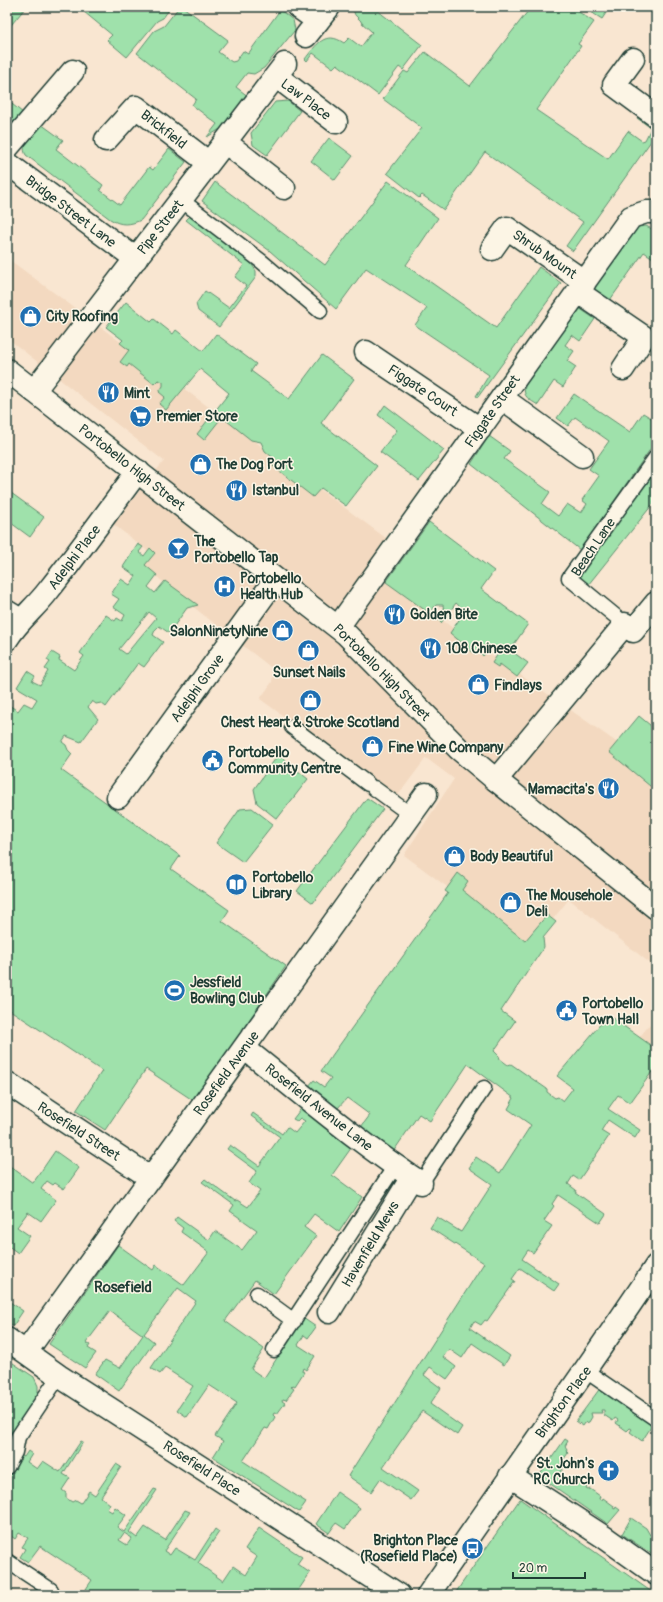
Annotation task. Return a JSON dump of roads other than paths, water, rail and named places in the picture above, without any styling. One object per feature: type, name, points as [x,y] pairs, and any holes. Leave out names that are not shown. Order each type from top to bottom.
[{"type":"street","points":[[298,7],[318,22]]},
{"type":"street","points":[[633,59],[614,85],[656,116]]},
{"type":"street","name":"Law Place","points":[[281,70],[336,122]]},
{"type":"street","name":"Pipe Street","points":[[34,391],[281,70]]},
{"type":"street","points":[[7,148],[73,71]]},
{"type":"street","name":"Brickfield","points":[[106,140],[136,107],[209,163]]},
{"type":"street","points":[[225,142],[284,188]]},
{"type":"street","name":"Bridge Street Lane","points":[[7,163],[136,259]]},
{"type":"street","name":"Figgate Street","points":[[338,627],[631,217],[646,212],[656,212]]},
{"type":"street","name":"Shrub Mount","points":[[492,249],[507,228],[581,287]]},
{"type":"street","points":[[581,287],[644,337],[623,369]]},
{"type":"street","name":"Figgate Court","points":[[366,352],[480,429]]},
{"type":"street","name":"Portobello High Street","points":[[7,370],[138,471],[275,580],[338,627],[360,647],[459,748],[496,780],[656,908]]},
{"type":"street","points":[[502,398],[582,456]]},
{"type":"street","name":"Adelphi Place","points":[[7,639],[17,624],[25,618],[48,592],[138,471]]},
{"type":"street","name":"Adelphi Grove","points":[[118,797],[275,580]]},
{"type":"street","points":[[496,780],[629,628],[656,603]]},
{"type":"street","name":"Rosefield Avenue","points":[[26,1352],[426,794]]},
{"type":"street","name":"Rosefield Avenue Lane","points":[[244,1048],[409,1175]]},
{"type":"street","name":"Rosefield Street","points":[[7,1083],[151,1178]]},
{"type":"street","name":"Havenfield Mews","points":[[329,1312],[409,1175]]},
{"type":"street","name":"Brighton Place","points":[[428,1595],[510,1476],[586,1371],[656,1266]]},
{"type":"street","name":"Rosefield Place","points":[[7,1339],[59,1376],[399,1595]]},
{"type":"street","points":[[510,1476],[604,1537],[656,1574]]},
{"type":"lane","points":[[181,200],[261,261],[320,311]]},
{"type":"lane","name":"Beach Lane","points":[[629,628],[569,578],[656,457]]},
{"type":"lane","points":[[7,607],[25,618]]},
{"type":"lane","points":[[292,727],[411,815]]},
{"type":"lane","points":[[274,1350],[294,1321],[409,1175],[484,1088]]},
{"type":"lane","points":[[257,1294],[294,1321]]},
{"type":"lane","points":[[586,1371],[656,1419]]},
{"type":"lane","points":[[7,1467],[14,1452],[18,1437],[59,1376]]},
{"type":"lane","points":[[7,1561],[51,1590]]},
{"type":"place","name":"City Roofing","points":[[31,316]]},
{"type":"place","name":"Mint","points":[[109,393]]},
{"type":"place","name":"Premier Store","points":[[141,416]]},
{"type":"place","name":"The Dog Port","points":[[201,464]]},
{"type":"place","name":"Istanbul","points":[[237,490]]},
{"type":"place","name":"The Portobello Tap","points":[[178,549]]},
{"type":"place","name":"Portobello Health Hub","points":[[225,586]]},
{"type":"place","name":"Golden Bite","points":[[395,614]]},
{"type":"place","name":"SalonNinetyNine","points":[[283,631]]},
{"type":"place","name":"108 Chinese","points":[[431,648]]},
{"type":"place","name":"Sunset Nails","points":[[309,650]]},
{"type":"place","name":"Findlays","points":[[478,685]]},
{"type":"place","name":"Chest Heart & Stroke Scotland","points":[[310,700]]},
{"type":"place","name":"Fine Wine Company","points":[[373,747]]},
{"type":"place","name":"Portobello Community Centre","points":[[212,760]]},
{"type":"place","name":"Mamacita's","points":[[609,789]]},
{"type":"place","name":"Body Beautiful","points":[[454,856]]},
{"type":"place","name":"Portobello Library","points":[[236,885]]},
{"type":"place","name":"The Mousehole Deli","points":[[510,903]]},
{"type":"place","name":"Jessfield Bowling Club","points":[[175,990]]},
{"type":"place","name":"Portobello Town Hall","points":[[567,1011]]},
{"type":"place","name":"St. John's RC Church","points":[[609,1471]]},
{"type":"place","name":"Brighton Place (Rosefield Place)","points":[[473,1548]]},
{"type":"district","name":"Rosefield","points":[[123,1287]]}]
